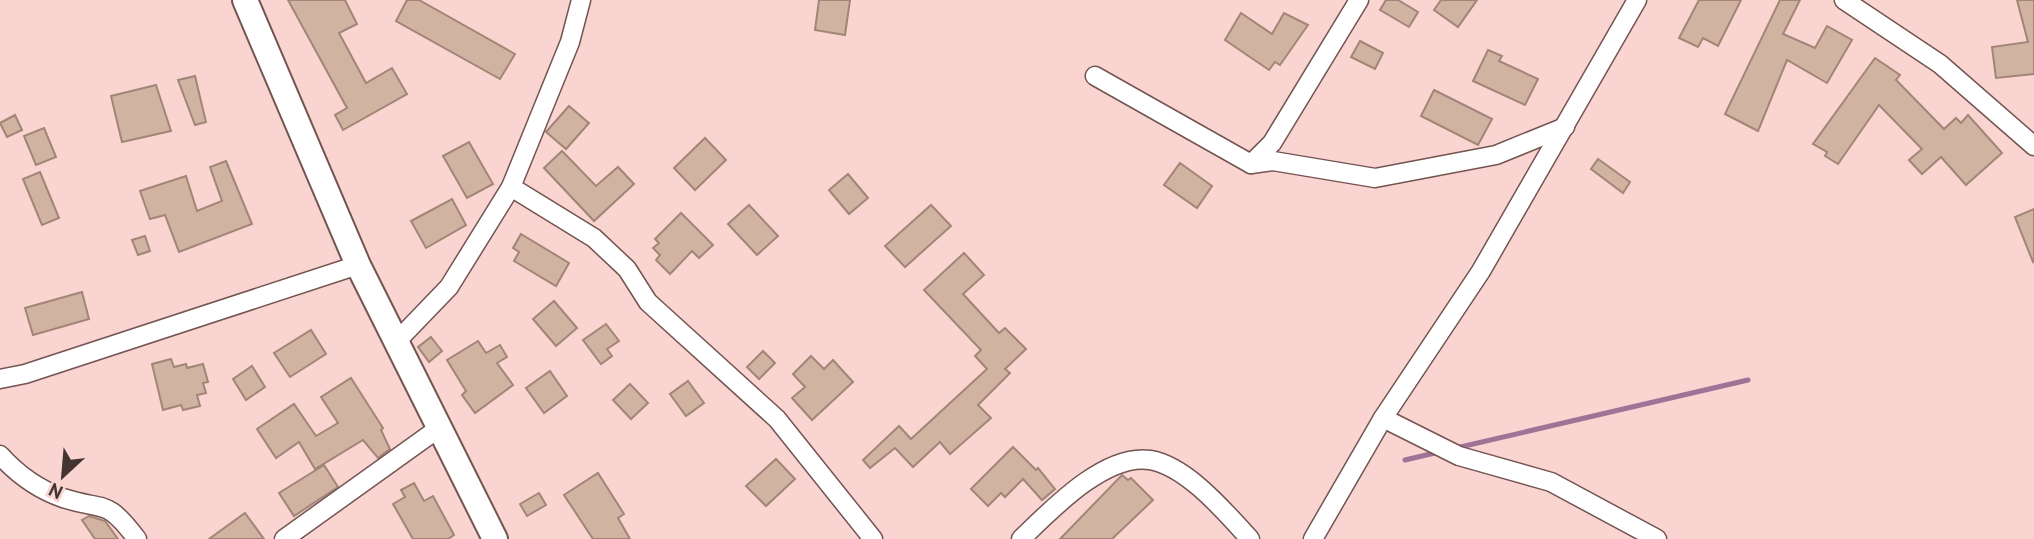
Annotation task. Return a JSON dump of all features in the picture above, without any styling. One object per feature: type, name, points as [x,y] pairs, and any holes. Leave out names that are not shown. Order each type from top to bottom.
[{"type":"main road","points":[[245,0],[358,265],[495,539]]},
{"type":"street","points":[[397,341],[449,287],[511,187],[570,42],[581,0]]},
{"type":"street","points":[[1251,164],[1272,142],[1359,0]]},
{"type":"street","points":[[1313,539],[1383,418],[1480,271],[1637,0]]},
{"type":"street","points":[[1844,0],[1940,64],[2034,146]]},
{"type":"street","points":[[1096,76],[1251,164],[1273,161],[1376,178],[1496,155],[1565,127]]},
{"type":"street","points":[[511,187],[594,238],[627,270],[648,302],[777,419],[873,539]]},
{"type":"street","points":[[0,379],[25,374],[358,265]]},
{"type":"street","points":[[1383,418],[1459,456],[1552,482],[1657,539]]},
{"type":"street","points":[[284,539],[439,428]]},
{"type":"street","points":[[0,455],[22,479],[64,498],[101,505],[120,516],[137,539]]},
{"type":"street","points":[[1021,539],[1055,506],[1088,482],[1117,464],[1132,460],[1152,460],[1186,478],[1250,539]]},
{"type":"building","points":[[288,0],[345,0],[357,24],[339,33],[366,83],[392,68],[407,94],[343,130],[335,115],[347,108]]},
{"type":"building","points":[[407,0],[419,0],[515,54],[500,79],[396,21]]},
{"type":"building","points":[[819,0],[850,0],[845,35],[815,30]]},
{"type":"building","points":[[1386,0],[1398,0],[1418,12],[1409,27],[1380,10]]},
{"type":"building","points":[[1441,0],[1477,0],[1458,27],[1434,10]]},
{"type":"building","points":[[1699,0],[1741,0],[1718,46],[1703,38],[1698,47],[1679,38]]},
{"type":"building","points":[[1780,0],[1800,0],[1783,34],[1815,48],[1827,26],[1852,40],[1827,83],[1787,60],[1758,131],[1725,114]]},
{"type":"building","points":[[2017,0],[2034,0],[2034,74],[1996,78],[1992,47],[2028,42]]},
{"type":"building","points":[[1241,13],[1272,34],[1284,13],[1308,25],[1280,65],[1275,62],[1269,70],[1225,40]]},
{"type":"building","points":[[1360,41],[1383,53],[1375,69],[1351,57]]},
{"type":"building","points":[[1488,50],[1502,56],[1499,61],[1538,79],[1525,105],[1473,81]]},
{"type":"building","points":[[1875,58],[1900,75],[1896,80],[1944,129],[1956,118],[1961,123],[1968,115],[2002,153],[1966,185],[1941,157],[1922,174],[1909,160],[1922,149],[1879,105],[1838,164],[1825,156],[1827,152],[1813,144]]},
{"type":"building","points":[[195,76],[206,122],[195,125],[178,80]]},
{"type":"building","points":[[156,85],[171,131],[122,142],[111,96]]},
{"type":"building","points":[[1434,90],[1492,119],[1478,145],[1421,116]]},
{"type":"building","points":[[569,106],[589,123],[566,149],[546,132]]},
{"type":"building","points":[[15,115],[22,130],[7,137],[0,123]]},
{"type":"building","points":[[44,128],[56,157],[36,165],[24,136]]},
{"type":"building","points":[[705,138],[726,160],[695,190],[674,168]]},
{"type":"building","points":[[469,142],[493,184],[467,198],[443,156]]},
{"type":"building","points":[[562,151],[596,186],[618,167],[634,184],[594,221],[544,168]]},
{"type":"building","points":[[1598,159],[1630,182],[1623,193],[1591,169]]},
{"type":"building","points":[[226,161],[252,224],[179,252],[165,215],[150,219],[140,191],[186,176],[197,211],[222,201],[210,167]]},
{"type":"building","points":[[1180,163],[1212,186],[1197,208],[1164,185]]},
{"type":"building","points":[[40,172],[59,218],[42,225],[23,179]]},
{"type":"building","points":[[848,174],[868,198],[849,214],[829,190]]},
{"type":"building","points":[[452,199],[466,225],[426,248],[411,221]]},
{"type":"building","points":[[749,205],[778,236],[757,255],[728,224]]},
{"type":"building","points":[[931,205],[951,226],[905,267],[885,246]]},
{"type":"building","points":[[2034,209],[2034,261],[2033,262],[2015,217]]},
{"type":"building","points":[[681,213],[713,245],[699,258],[692,251],[670,274],[656,260],[660,255],[653,248],[659,243],[655,239]]},
{"type":"building","points":[[521,234],[569,263],[556,286],[514,261],[519,252],[513,248]]},
{"type":"building","points":[[145,236],[150,251],[138,255],[132,240]]},
{"type":"building","points":[[964,253],[984,275],[963,294],[999,333],[1005,328],[1026,349],[1005,369],[1010,373],[978,405],[991,418],[950,454],[940,442],[913,467],[895,448],[870,468],[863,460],[899,426],[911,439],[987,369],[975,356],[981,350],[924,290]]},
{"type":"building","points":[[82,292],[89,319],[33,335],[25,308]]},
{"type":"building","points":[[554,301],[577,328],[556,346],[533,319]]},
{"type":"building","points":[[606,324],[619,341],[607,349],[612,356],[601,364],[583,340]]},
{"type":"building","points":[[311,330],[326,354],[290,377],[274,353]]},
{"type":"building","points":[[431,337],[442,351],[429,362],[418,347]]},
{"type":"building","points":[[478,341],[486,353],[500,345],[507,357],[497,363],[513,385],[475,413],[462,395],[466,391],[447,360]]},
{"type":"building","points":[[763,351],[775,363],[759,379],[747,367]]},
{"type":"building","points":[[811,356],[824,369],[833,360],[853,382],[812,420],[792,398],[805,387],[793,374]]},
{"type":"building","points":[[171,359],[174,367],[186,364],[187,368],[203,364],[208,382],[203,383],[206,393],[197,395],[200,406],[183,410],[181,405],[163,410],[152,364]]},
{"type":"building","points":[[252,366],[265,387],[246,400],[233,379]]},
{"type":"building","points":[[550,371],[567,396],[544,413],[526,388]]},
{"type":"building","points":[[351,378],[383,428],[381,430],[390,449],[378,458],[363,440],[315,469],[299,442],[276,458],[257,429],[294,404],[316,436],[338,423],[321,397]]},
{"type":"building","points":[[688,381],[704,403],[686,416],[670,394]]},
{"type":"building","points":[[630,384],[648,403],[631,419],[613,400]]},
{"type":"building","points":[[1013,447],[1036,470],[1038,468],[1055,489],[1042,500],[1023,479],[1005,497],[1001,493],[988,506],[971,489]]},
{"type":"building","points":[[776,459],[795,479],[766,506],[746,486]]},
{"type":"building","points":[[324,465],[338,487],[294,516],[279,493]]},
{"type":"building","points":[[598,473],[624,514],[618,518],[630,539],[593,539],[564,495]]},
{"type":"building","points":[[1122,475],[1128,480],[1131,478],[1153,500],[1112,539],[1060,539]]},
{"type":"building","points":[[414,483],[424,501],[433,496],[454,535],[448,539],[413,539],[393,504],[405,497],[401,490]]},
{"type":"building","points":[[539,493],[546,505],[527,516],[520,504]]},
{"type":"building","points":[[245,513],[264,539],[209,539]]},
{"type":"building","points":[[89,516],[105,521],[118,539],[95,539],[82,520]]},
{"type":"waterway","points":[[1456,448],[1748,380]]},
{"type":"waterway","points":[[1405,460],[1439,452]]}]
